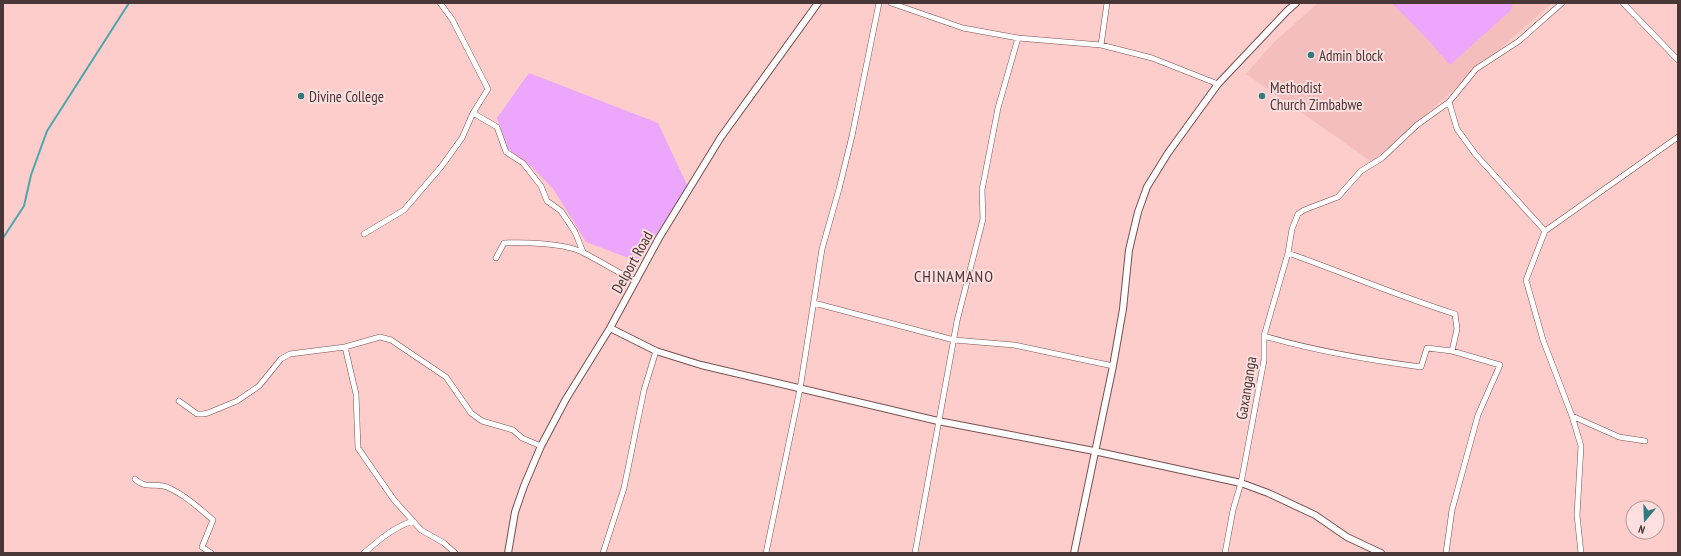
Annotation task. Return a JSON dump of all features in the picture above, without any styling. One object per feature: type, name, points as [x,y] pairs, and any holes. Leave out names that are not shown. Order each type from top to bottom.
[{"type":"street","points":[[364,234],[404,210],[441,167],[462,138],[473,113],[488,89],[452,19],[440,3]]},
{"type":"street","name":"Delport Road","points":[[508,553],[515,512],[524,486],[541,446],[566,399],[610,328],[660,238],[721,137],[818,3]]},
{"type":"street","points":[[766,553],[800,389],[822,249],[852,136],[878,3]]},
{"type":"street","points":[[891,3],[963,28],[1018,38],[1101,45],[1152,58],[1218,84]]},
{"type":"street","points":[[1101,45],[1107,3]]},
{"type":"street","points":[[1074,553],[1094,451],[1113,366],[1123,309],[1129,250],[1144,193],[1168,152],[1218,84],[1296,3]]},
{"type":"street","name":"Gaxanganga","points":[[1225,553],[1233,510],[1241,483],[1264,360],[1264,336],[1288,253],[1292,229],[1298,214],[1304,210],[1338,197],[1361,171],[1382,158],[1417,126],[1449,102],[1476,69],[1518,41],[1562,3]]},
{"type":"street","points":[[1623,3],[1678,60]]},
{"type":"street","points":[[915,553],[957,321],[983,219],[982,190],[998,108],[1018,38]]},
{"type":"street","points":[[1449,102],[1457,129],[1476,155],[1545,231]]},
{"type":"street","points":[[473,113],[497,127],[506,152],[523,163],[541,186],[547,201],[561,211],[575,232],[583,252]]},
{"type":"street","points":[[1581,553],[1577,515],[1581,446],[1572,416],[1543,340],[1526,280],[1545,231],[1678,136]]},
{"type":"street","points":[[496,258],[504,243],[523,242],[567,247],[583,252],[613,270],[636,281]]},
{"type":"street","points":[[1288,253],[1364,280],[1413,300],[1455,314],[1457,329],[1452,351]]},
{"type":"street","points":[[814,303],[954,340],[1014,345],[1113,366]]},
{"type":"street","points":[[610,328],[656,351],[701,365],[938,421],[1094,451],[1241,483],[1268,493],[1315,515],[1347,537],[1378,552]]},
{"type":"street","points":[[1264,336],[1297,346],[1383,362],[1421,367],[1427,348],[1452,351],[1500,365],[1478,415],[1452,510],[1446,553]]},
{"type":"street","points":[[179,401],[197,414],[208,413],[237,401],[259,386],[281,359],[290,354],[345,347],[380,337],[391,340],[446,377],[470,414],[482,422],[513,430],[522,438],[541,446]]},
{"type":"street","points":[[345,347],[356,394],[358,448],[394,500],[413,521],[422,530],[444,543],[455,553]]},
{"type":"street","points":[[603,553],[624,488],[644,390],[656,351]]},
{"type":"street","points":[[1572,416],[1620,437],[1645,441]]},
{"type":"street","points":[[135,479],[143,485],[167,488],[191,501],[213,520],[202,547],[210,553]]},
{"type":"street","points":[[364,553],[402,524],[413,521]]},
{"type":"shaded area","points":[[1318,3],[1552,3],[1372,162],[1246,74],[1272,44]]},
{"type":"shaded area","points":[[1392,3],[1513,3],[1511,10],[1450,65]]},
{"type":"shaded area","points":[[529,73],[658,123],[688,187],[639,262],[586,242],[554,190],[532,167],[508,149],[497,118]]},
{"type":"waterway","points":[[3,238],[24,206],[31,175],[47,131],[129,3]]},
{"type":"place","name":"Admin block","points":[[1311,55]]},
{"type":"place","name":"Divine College","points":[[301,96]]},
{"type":"place","name":"Methodist Church Zimbabwe","points":[[1262,96]]},
{"type":"district","name":"CHINAMANO","points":[[954,276]]}]
